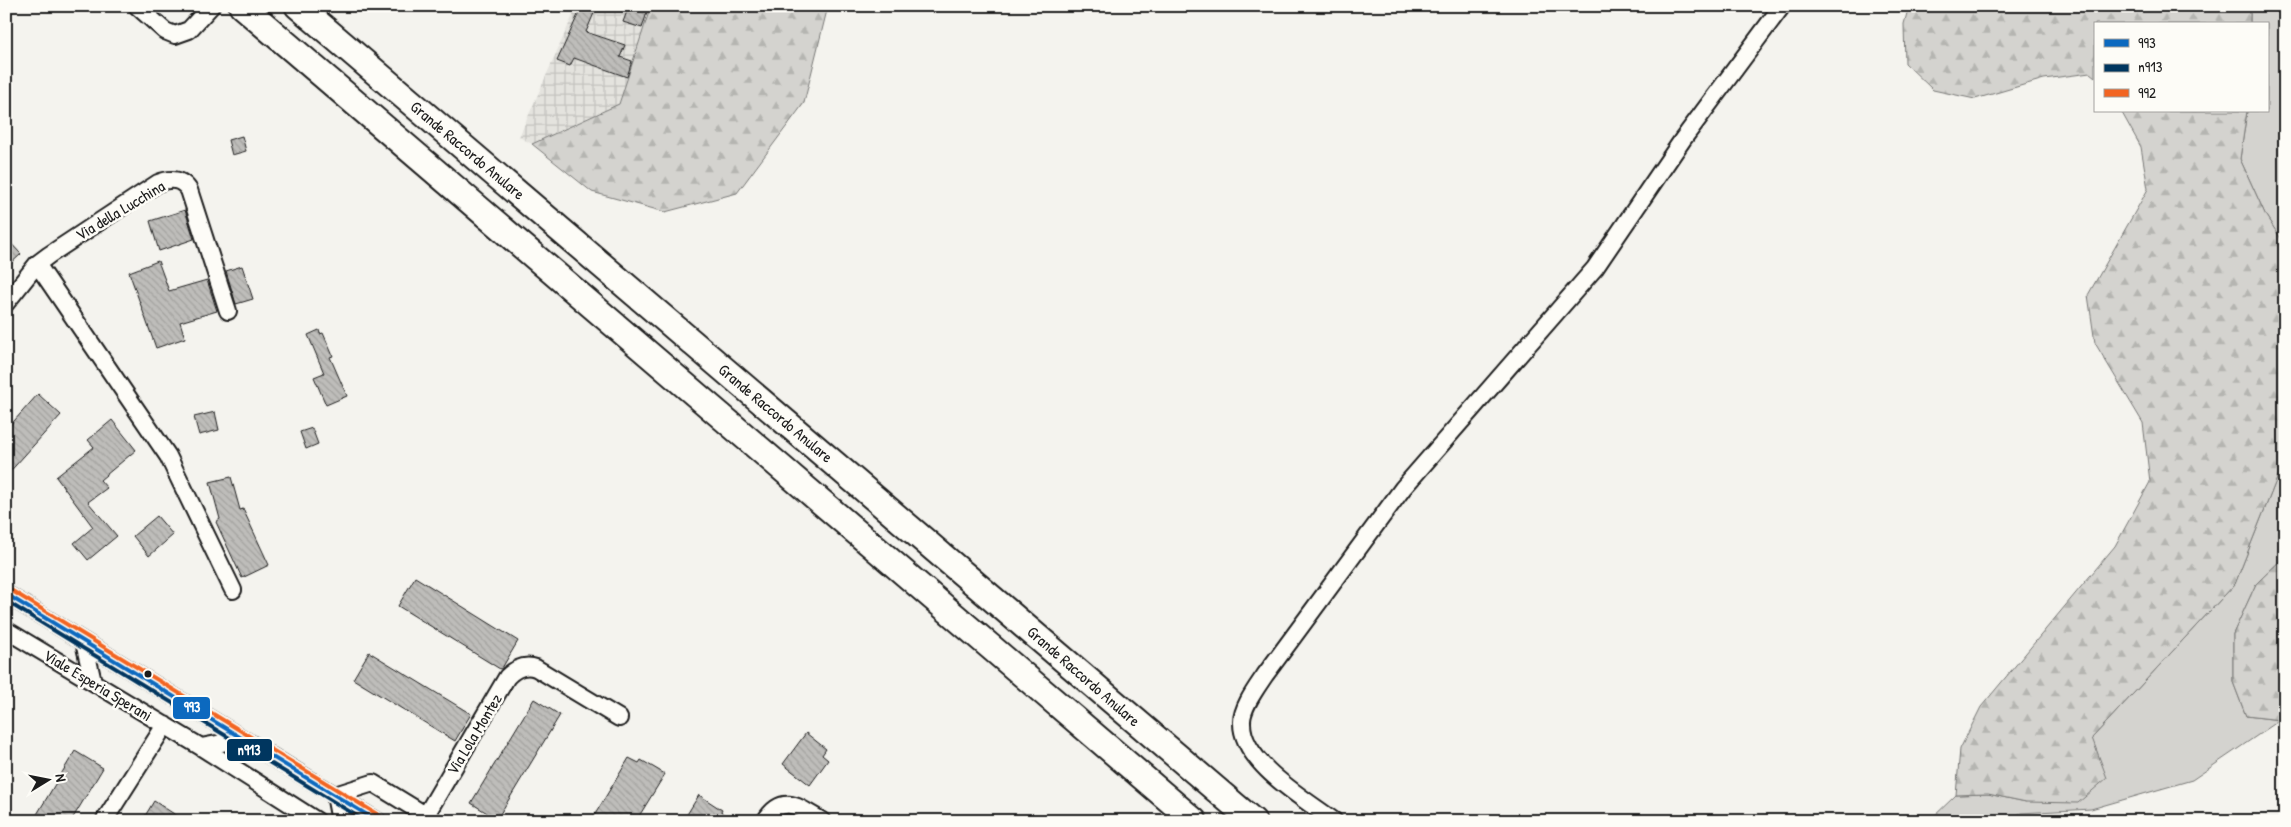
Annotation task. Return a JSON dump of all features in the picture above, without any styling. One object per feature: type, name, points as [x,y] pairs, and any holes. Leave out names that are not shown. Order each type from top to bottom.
[{"type":"highway","points":[[242,6],[1194,821]]},
{"type":"highway","name":"Grande Raccordo Anulare","points":[[298,6],[1253,821]]},
{"type":"street","points":[[137,6],[168,33],[178,35],[193,28],[211,6]]},
{"type":"street","points":[[1334,821],[1259,762],[1245,741],[1241,722],[1250,698],[1403,488],[1595,268],[1683,139],[1782,6]]},
{"type":"street","name":"Via della Lucchina","points":[[6,303],[37,264],[158,183],[176,180],[183,183],[189,190],[228,311]]},
{"type":"street","points":[[37,264],[168,456],[233,590]]},
{"type":"street","name":"Viale Esperia Sperani","points":[[6,594],[376,821]]},
{"type":"street","name":"Viale Esperia Sperani","points":[[6,630],[201,747],[317,821]]},
{"type":"street","points":[[84,642],[93,682]]},
{"type":"street","name":"Via Lola Montez","points":[[335,795],[373,783],[430,818],[508,677],[517,669],[528,666],[536,668],[619,718]]},
{"type":"street","points":[[104,821],[165,725]]},
{"type":"street","points":[[201,747],[243,739]]},
{"type":"street","points":[[335,795],[340,821]]},
{"type":"street","points":[[767,818],[778,807],[790,804],[798,806],[822,821]]},
{"type":"shaded area","points":[[577,6],[651,6],[619,104],[532,144],[519,137]]},
{"type":"green space","points":[[651,6],[828,6],[804,103],[737,193],[665,212],[592,192],[532,144],[619,104]]},
{"type":"green space","points":[[1909,6],[2250,6],[2250,22],[2094,22],[2094,76],[2090,73],[2044,79],[1975,99],[1933,90],[1905,63],[1904,24]]},
{"type":"green space","points":[[2250,6],[2285,6],[2285,245],[2266,216],[2240,159],[2247,112],[2268,112],[2268,22],[2250,22]]},
{"type":"green space","points":[[2122,112],[2247,112],[2240,159],[2266,216],[2285,245],[2285,458],[2235,584],[2092,738],[2107,778],[2078,803],[2026,802],[1988,794],[1956,795],[1960,749],[1981,707],[2115,546],[2150,482],[2143,423],[2095,343],[2088,295],[2148,189],[2141,147]]},
{"type":"green space","points":[[2285,458],[2285,556],[2256,584],[2233,634],[2233,682],[2246,716],[2280,720],[2192,780],[2091,809],[2021,813],[2004,821],[1929,821],[1956,795],[1988,794],[2026,802],[2092,738],[2235,584]]},
{"type":"green space","points":[[2285,556],[2285,715],[2280,720],[2246,716],[2233,682],[2233,634],[2256,584]]},
{"type":"building","points":[[582,6],[597,6],[586,32],[625,45],[620,57],[632,61],[627,77],[574,58],[570,66],[557,61]]},
{"type":"building","points":[[629,6],[649,6],[642,28],[623,22]]},
{"type":"building","points":[[242,136],[246,151],[232,155],[228,140]]},
{"type":"building","points":[[185,210],[194,239],[159,251],[150,221]]},
{"type":"building","points":[[6,238],[21,254],[6,268]]},
{"type":"building","points":[[158,261],[169,291],[207,280],[217,311],[180,322],[185,338],[156,348],[129,272]]},
{"type":"building","points":[[242,266],[253,299],[236,304],[226,271]]},
{"type":"building","points":[[319,330],[320,334],[323,333],[333,356],[330,357],[347,396],[326,405],[314,377],[324,373],[308,335]]},
{"type":"building","points":[[38,394],[61,415],[6,476],[6,430]]},
{"type":"building","points":[[215,412],[219,430],[199,435],[194,417]]},
{"type":"building","points":[[112,420],[136,450],[100,480],[107,488],[88,502],[117,536],[88,560],[74,543],[93,527],[56,477],[94,447],[88,440]]},
{"type":"building","points":[[312,428],[318,444],[306,449],[300,432]]},
{"type":"building","points":[[231,477],[240,510],[243,509],[269,565],[242,578],[216,522],[220,519],[210,482]]},
{"type":"building","points":[[157,516],[173,535],[149,556],[133,536]]},
{"type":"building","points":[[415,577],[518,641],[502,668],[500,669],[398,606]]},
{"type":"building","points":[[369,652],[471,714],[455,741],[353,679]]},
{"type":"building","points":[[534,699],[560,715],[497,819],[471,803]]},
{"type":"building","points":[[806,733],[826,749],[822,755],[828,760],[810,785],[783,764]]},
{"type":"building","points":[[75,751],[103,768],[71,821],[33,821]]},
{"type":"building","points":[[629,758],[639,763],[641,760],[665,774],[636,821],[591,821]]},
{"type":"building","points":[[699,795],[722,810],[721,812],[734,821],[683,821]]},
{"type":"building","points":[[154,801],[185,821],[142,821]]},
{"type":"transit line","name":"992","points":[[9,589],[380,816]]},
{"type":"transit line","name":"993","points":[[6,594],[377,821]]},
{"type":"transit line","name":"n913","points":[[6,601],[365,821]]}]
